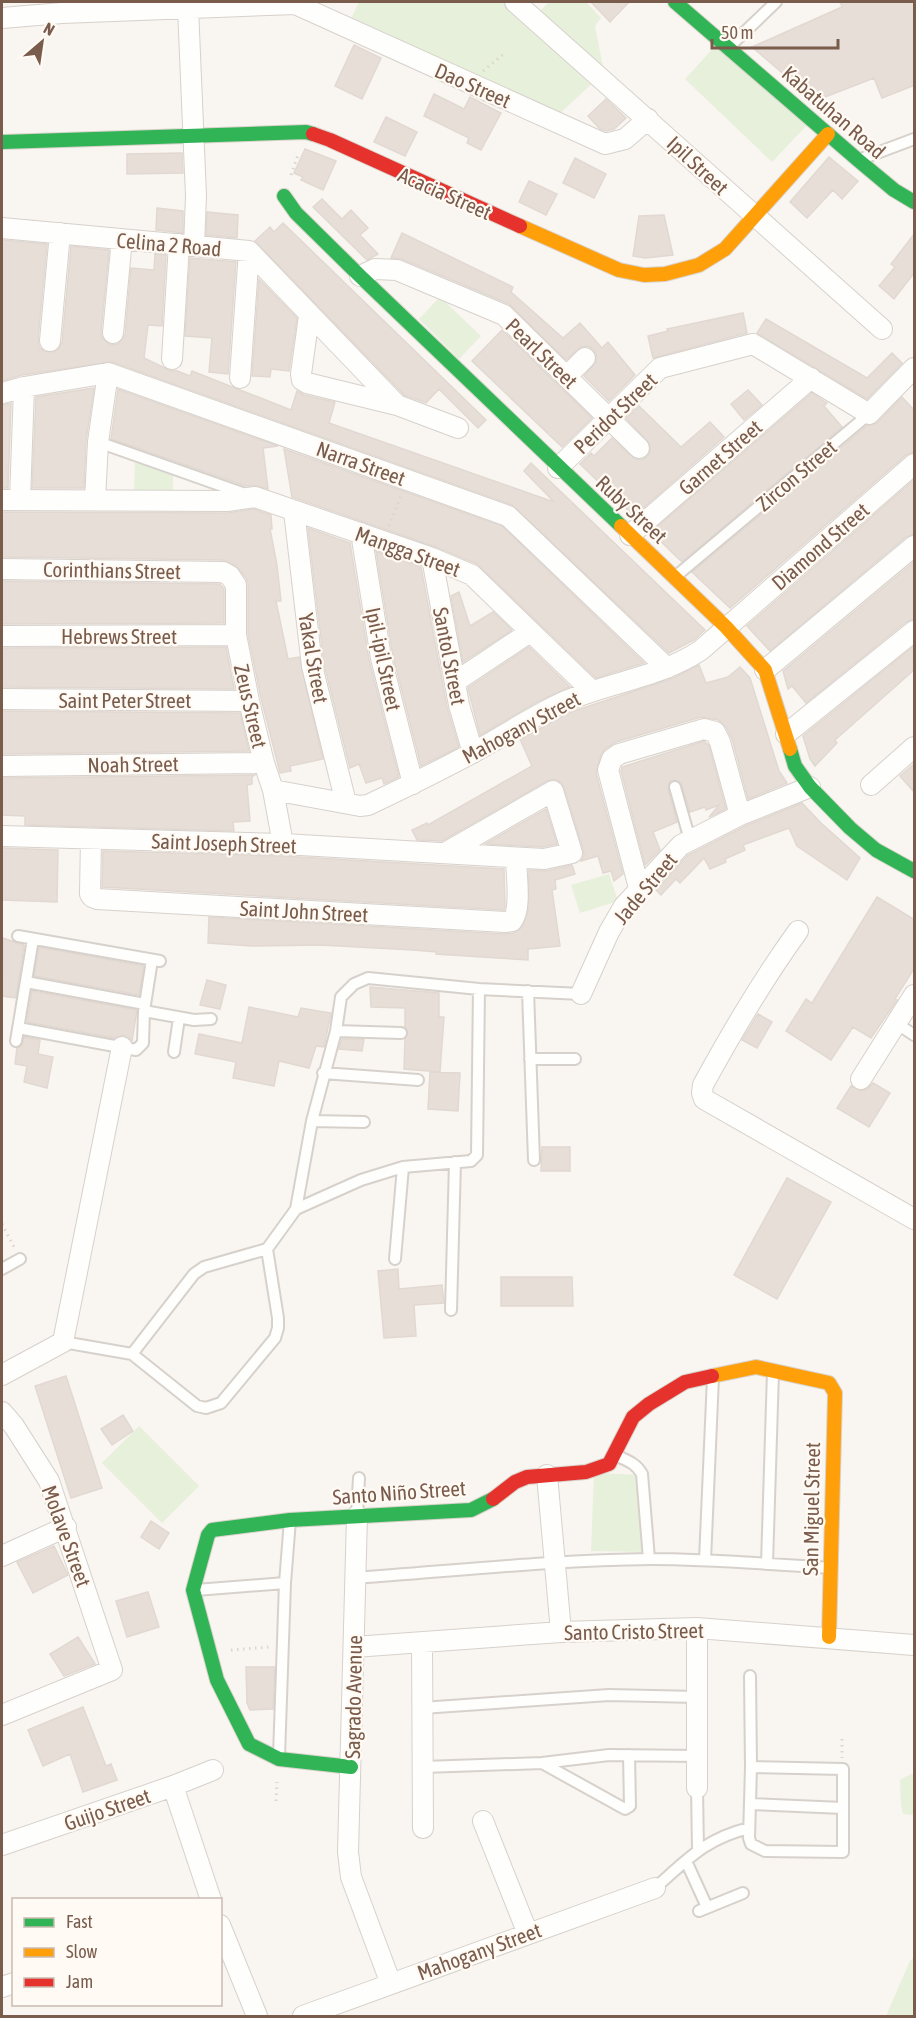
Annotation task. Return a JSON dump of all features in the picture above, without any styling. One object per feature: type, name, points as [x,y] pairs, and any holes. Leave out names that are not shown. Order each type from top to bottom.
[{"type":"street","name":"Ipil Street","points":[[515,2],[882,329]]},
{"type":"street","name":"Kabatuhan Road","points":[[675,2],[858,160],[894,190],[915,202]]},
{"type":"street","name":"Dao Street","points":[[296,3],[604,144],[625,139],[648,119]]},
{"type":"street","points":[[2,18],[61,7],[188,8],[296,3]]},
{"type":"street","points":[[172,359],[196,196],[188,8]]},
{"type":"street","name":"Acacia Street","points":[[2,142],[306,132],[318,135],[619,270],[644,275],[665,274],[699,265],[725,249],[828,134]]},
{"type":"street","name":"Ruby Street","points":[[284,196],[296,213],[360,276],[726,627],[765,670],[795,766],[810,787],[850,828],[876,850],[912,867]]},
{"type":"street","name":"Celina 2 Road","points":[[2,228],[249,251],[397,405]]},
{"type":"street","points":[[50,341],[60,233]]},
{"type":"street","points":[[113,333],[122,239]]},
{"type":"street","points":[[240,378],[249,251]]},
{"type":"street","name":"Pearl Street","points":[[360,276],[375,269],[397,270],[500,313],[639,448]]},
{"type":"street","points":[[309,315],[302,380],[397,405],[458,428]]},
{"type":"street","name":"Peridot Street","points":[[558,468],[660,368],[753,344],[869,414]]},
{"type":"street","points":[[567,376],[585,358]]},
{"type":"street","name":"Zircon Street","points":[[869,414],[915,368]]},
{"type":"street","points":[[95,500],[98,442],[108,373]]},
{"type":"street","name":"Narra Street","points":[[2,393],[24,387],[108,373],[508,516],[668,668]]},
{"type":"street","name":"Garnet Street","points":[[630,535],[811,378]]},
{"type":"street","points":[[11,500],[24,387]]},
{"type":"street","name":"Diamond Street","points":[[726,627],[915,464]]},
{"type":"street","name":"Mangga Street","points":[[11,500],[226,501],[255,497],[464,571],[478,580],[591,690]]},
{"type":"street","name":"Yakal Street","points":[[294,510],[312,666],[346,803]]},
{"type":"street","name":"Ipil-ipil Street","points":[[361,533],[381,658],[413,784]]},
{"type":"street","points":[[765,670],[915,546]]},
{"type":"street","name":"Santol Street","points":[[432,558],[459,705],[473,753]]},
{"type":"street","name":"Corinthians Street","points":[[2,568],[223,572]]},
{"type":"street","name":"Zeus Street","points":[[223,572],[230,576],[236,585],[236,635],[249,701],[273,790],[283,844]]},
{"type":"street","name":"Mahogany Street","points":[[273,790],[368,805],[473,753],[562,703],[591,690],[668,668],[702,650],[726,627]]},
{"type":"street","points":[[786,734],[915,631]]},
{"type":"street","points":[[455,682],[530,632]]},
{"type":"street","name":"Hebrews Street","points":[[2,636],[236,635]]},
{"type":"street","name":"Saint Peter Street","points":[[2,699],[249,701]]},
{"type":"street","points":[[639,888],[609,770],[612,759],[619,754],[704,729],[715,732],[720,742],[740,815]]},
{"type":"street","points":[[871,785],[915,747]]},
{"type":"street","name":"Noah Street","points":[[2,766],[264,763]]},
{"type":"street","name":"Saint Joseph Street","points":[[2,836],[283,844],[516,858],[573,857],[551,787],[446,853]]},
{"type":"street","name":"Jade Street","points":[[581,994],[616,918],[639,888],[681,845],[740,815],[810,787]]},
{"type":"street","name":"Saint John Street","points":[[91,839],[90,894],[96,900],[505,922],[512,921],[516,916],[516,858]]},
{"type":"street","points":[[798,931],[764,978],[737,1023],[703,1085],[704,1099],[915,1219]]},
{"type":"street","points":[[861,1079],[915,995]]},
{"type":"street","points":[[2,1375],[63,1342],[122,1047]]},
{"type":"street","points":[[614,1455],[633,1417],[685,1382],[756,1367],[773,1369]]},
{"type":"street","name":"San Miguel Street","points":[[773,1369],[829,1383],[835,1393],[829,1637]]},
{"type":"street","name":"Molave Street","points":[[2,1412],[14,1426],[49,1481],[112,1670],[2,1715]]},
{"type":"street","name":"Santo Niño Street","points":[[193,1590],[208,1535],[212,1530],[290,1520],[471,1510],[489,1503],[515,1482],[527,1477],[586,1472],[609,1464],[614,1455]]},
{"type":"street","points":[[547,1476],[561,1632]]},
{"type":"street","name":"Sagrado Avenue","points":[[357,1516],[348,1852],[351,1877],[391,1984]]},
{"type":"street","points":[[2,1556],[66,1527]]},
{"type":"street","points":[[193,1590],[207,1652],[217,1680],[249,1744],[279,1759],[351,1767]]},
{"type":"street","points":[[697,1628],[697,1788]]},
{"type":"street","name":"Santo Cristo Street","points":[[354,1647],[561,1632],[697,1628],[915,1645]]},
{"type":"street","points":[[422,1642],[423,1828]]},
{"type":"street","name":"Guijo Street","points":[[2,1845],[213,1770]]},
{"type":"street","points":[[173,1786],[211,1898]]},
{"type":"street","points":[[483,1821],[528,1934]]},
{"type":"street","name":"Mahogany Street","points":[[303,2016],[655,1888]]},
{"type":"street","points":[[222,1930],[257,2016]]},
{"type":"lane","points":[[728,47],[776,2]]},
{"type":"lane","points":[[858,160],[915,139]]},
{"type":"lane","name":"Zircon Street","points":[[675,578],[869,414]]},
{"type":"lane","name":"Mangga Street","points":[[98,442],[255,497]]},
{"type":"lane","points":[[675,787],[690,840]]},
{"type":"lane","points":[[18,936],[156,960],[144,1007],[142,1043],[136,1050],[18,1028]]},
{"type":"lane","points":[[16,1041],[33,939]]},
{"type":"lane","points":[[132,1354],[194,1274],[204,1268],[267,1249],[296,1209],[312,1121],[336,1031],[341,997],[354,984],[368,978],[479,989],[581,994]]},
{"type":"lane","points":[[26,982],[144,1007],[179,1018],[212,1019]]},
{"type":"lane","points":[[296,1209],[361,1180],[403,1167],[471,1161],[477,1155],[479,989]]},
{"type":"lane","points":[[528,991],[534,1160]]},
{"type":"lane","points":[[174,1052],[179,1018]]},
{"type":"lane","points":[[896,1023],[915,1035]]},
{"type":"lane","points":[[336,1031],[401,1033]]},
{"type":"lane","points":[[530,1059],[575,1059]]},
{"type":"lane","points":[[324,1073],[418,1080]]},
{"type":"lane","points":[[312,1121],[364,1122]]},
{"type":"lane","points":[[451,1310],[454,1162]]},
{"type":"lane","points":[[395,1259],[403,1167]]},
{"type":"lane","points":[[63,1342],[132,1354],[197,1406],[206,1408],[221,1403],[275,1338],[278,1328],[267,1249]]},
{"type":"lane","points":[[2,1269],[20,1259]]},
{"type":"lane","points":[[767,1564],[773,1369]]},
{"type":"lane","points":[[705,1560],[712,1377]]},
{"type":"lane","points":[[614,1455],[632,1463],[639,1468],[642,1474],[649,1559]]},
{"type":"lane","points":[[357,1516],[359,1478]]},
{"type":"lane","points":[[279,1759],[285,1583],[290,1520]]},
{"type":"lane","points":[[355,1578],[555,1563],[649,1559],[830,1568]]},
{"type":"lane","points":[[193,1590],[285,1583]]},
{"type":"lane","points":[[750,1676],[749,1838],[751,1844],[765,1851],[843,1852],[843,1768],[751,1767]]},
{"type":"lane","points":[[422,1708],[609,1695],[698,1697]]},
{"type":"lane","points":[[423,1767],[542,1763],[609,1755],[698,1755]]},
{"type":"lane","points":[[542,1763],[625,1809],[630,1806],[629,1755]]},
{"type":"lane","points":[[697,1788],[698,1850]]},
{"type":"lane","points":[[750,1804],[843,1808]]},
{"type":"lane","points":[[655,1888],[698,1850],[728,1833],[749,1828]]},
{"type":"lane","points":[[686,1861],[703,1909],[743,1893]]},
{"type":"path","points":[[469,82],[505,53]]},
{"type":"path","points":[[383,541],[407,480]]},
{"type":"path","points":[[2,1224],[20,1259]]},
{"type":"path","points":[[207,1652],[283,1646]]},
{"type":"path","points":[[842,1739],[843,1768]]},
{"type":"green space","points":[[359,2],[509,2],[597,79],[555,118],[349,23]]},
{"type":"green space","points":[[549,2],[586,2],[601,18],[595,26],[603,67],[600,73],[536,15]]},
{"type":"green space","points":[[717,44],[809,123],[772,162],[685,79]]},
{"type":"green space","points":[[440,297],[481,336],[459,359],[419,319]]},
{"type":"green space","points":[[135,458],[173,471],[173,499],[134,498]]},
{"type":"green space","points":[[609,874],[618,901],[580,913],[571,885]]},
{"type":"green space","points":[[139,1426],[199,1486],[162,1523],[102,1463]]},
{"type":"green space","points":[[594,1473],[648,1475],[645,1552],[591,1551]]},
{"type":"green space","points":[[911,1774],[914,1775],[914,1815],[903,1814],[901,1805],[900,1780]]},
{"type":"green space","points":[[914,1957],[914,2016],[886,2016],[910,1961]]},
{"type":"building","points":[[591,2],[629,2],[610,22]]},
{"type":"building","points":[[840,2],[915,2],[915,85],[882,98],[874,78],[815,101],[752,47],[842,7]]},
{"type":"building","points":[[354,45],[381,58],[362,99],[335,86]]},
{"type":"building","points":[[434,94],[464,109],[470,97],[501,113],[481,150],[467,143],[469,138],[424,116]]},
{"type":"building","points":[[606,99],[626,118],[614,129],[606,131],[600,129],[588,116]]},
{"type":"building","points":[[386,117],[417,132],[405,156],[374,142]]},
{"type":"building","points":[[305,149],[336,161],[323,190],[301,180],[303,177],[294,173]]},
{"type":"building","points":[[182,153],[183,173],[127,174],[127,154]]},
{"type":"building","points":[[829,157],[858,181],[842,199],[833,190],[807,218],[790,202]]},
{"type":"building","points":[[575,158],[606,174],[594,198],[563,183]]},
{"type":"building","points":[[529,181],[557,194],[546,215],[519,202]]},
{"type":"building","points":[[322,199],[342,219],[351,210],[368,228],[360,235],[378,254],[367,260],[313,207]]},
{"type":"building","points":[[157,208],[183,211],[183,233],[156,230]]},
{"type":"building","points":[[207,212],[238,215],[237,238],[206,235]]},
{"type":"building","points":[[664,215],[673,255],[645,258],[633,256],[639,216]]},
{"type":"building","points":[[283,223],[486,420],[478,428],[439,389],[426,403],[404,395],[255,241],[270,227],[274,232]]},
{"type":"building","points":[[402,233],[513,287],[511,292],[563,338],[580,323],[602,348],[608,342],[635,375],[609,401],[584,376],[596,362],[593,349],[588,346],[581,347],[566,360],[509,304],[402,259],[391,258]]},
{"type":"building","points":[[915,233],[915,272],[894,299],[879,286],[895,267],[891,264]]},
{"type":"building","points":[[2,240],[47,244],[38,340],[39,347],[44,351],[54,352],[62,343],[71,246],[109,250],[101,332],[102,338],[111,345],[118,344],[125,335],[131,268],[154,270],[155,254],[166,255],[162,326],[148,325],[144,358],[171,371],[175,370],[190,376],[192,371],[291,410],[297,391],[304,395],[335,402],[329,423],[554,502],[524,471],[531,463],[705,630],[694,640],[669,653],[512,505],[112,362],[22,375],[2,381]]},
{"type":"building","points":[[190,258],[236,262],[228,374],[209,372],[212,338],[185,336]]},
{"type":"building","points":[[259,279],[297,318],[289,371],[271,369],[270,377],[252,376]]},
{"type":"building","points":[[743,313],[747,333],[653,358],[648,336],[668,331],[667,329]]},
{"type":"building","points":[[766,319],[867,378],[892,353],[902,363],[867,399],[757,333]]},
{"type":"building","points":[[502,330],[592,418],[562,447],[472,361]]},
{"type":"building","points":[[94,388],[86,441],[84,488],[32,488],[36,397]]},
{"type":"building","points":[[118,389],[278,446],[263,448],[268,489],[246,486],[111,439]]},
{"type":"building","points":[[748,390],[762,405],[744,420],[731,404]]},
{"type":"building","points":[[812,393],[827,403],[824,406],[842,427],[682,562],[651,532]]},
{"type":"building","points":[[902,397],[915,411],[915,452],[906,455],[730,608],[692,572],[867,426],[877,423]]},
{"type":"building","points":[[11,403],[8,488],[2,488],[2,405]]},
{"type":"building","points":[[639,406],[681,447],[710,422],[724,437],[634,516],[580,464],[591,453],[594,456],[612,438],[635,459],[642,460],[647,457],[650,444],[626,418]]},
{"type":"building","points":[[284,449],[502,526],[644,663],[596,678],[477,564],[436,547],[292,497]]},
{"type":"building","points":[[915,479],[915,534],[906,537],[770,651],[747,626]]},
{"type":"building","points":[[254,509],[271,515],[272,529],[270,529],[281,601],[276,601],[288,659],[299,657],[323,759],[290,766],[291,771],[280,773],[248,634],[248,584],[236,566],[223,560],[2,557],[2,512],[227,513]]},
{"type":"building","points":[[308,528],[350,543],[369,660],[399,777],[384,784],[382,778],[366,783],[359,764],[350,768],[324,664]]},
{"type":"building","points":[[376,551],[421,567],[447,707],[459,747],[421,766],[393,656]]},
{"type":"building","points":[[915,561],[915,619],[906,622],[806,703],[792,686],[788,689],[783,671]]},
{"type":"building","points":[[2,581],[220,584],[224,589],[224,623],[2,624]]},
{"type":"building","points":[[459,592],[470,626],[493,612],[512,630],[463,662],[451,596]]},
{"type":"building","points":[[914,646],[914,670],[835,740],[837,743],[815,766],[810,759],[803,736]]},
{"type":"building","points":[[226,647],[234,689],[2,687],[2,648]]},
{"type":"building","points":[[529,647],[570,687],[537,702],[480,735],[468,688]]},
{"type":"building","points":[[699,665],[706,683],[728,677],[740,667],[750,678],[779,771],[787,783],[748,799],[732,739],[726,727],[718,720],[701,717],[616,742],[605,749],[601,755],[596,773],[623,874],[614,881],[611,871],[603,873],[598,856],[581,861],[584,855],[583,849],[564,787],[555,779],[547,781],[442,841],[417,840],[412,830],[427,823],[428,825],[532,766],[520,739],[571,712],[671,679]]},
{"type":"building","points":[[2,711],[240,713],[249,751],[2,754]]},
{"type":"building","points":[[704,741],[709,746],[726,809],[709,817],[719,805],[706,810],[705,807],[690,812],[681,782],[670,781],[668,789],[677,822],[653,832],[660,850],[645,865],[621,771],[622,767]]},
{"type":"building","points":[[915,763],[915,793],[900,776]]},
{"type":"building","points":[[255,775],[252,777],[252,784],[247,785],[250,821],[233,822],[234,831],[25,825],[25,816],[2,815],[2,778]]},
{"type":"building","points":[[802,803],[860,858],[847,880],[797,846],[789,828],[743,845],[745,850],[710,869],[704,858],[680,883],[676,879],[661,895],[656,890],[688,855],[745,826]]},
{"type":"building","points":[[546,809],[557,844],[543,847],[485,844]]},
{"type":"building","points":[[2,848],[58,850],[57,902],[2,900]]},
{"type":"building","points":[[103,851],[282,856],[504,869],[505,906],[504,910],[102,887]]},
{"type":"building","points":[[572,865],[575,874],[555,880],[556,889],[552,890],[560,946],[528,949],[528,960],[320,945],[252,946],[208,943],[209,917],[514,933],[522,927],[528,911],[529,870],[546,871]]},
{"type":"building","points":[[877,897],[915,920],[915,967],[895,999],[897,1000],[871,1038],[853,1027],[831,1060],[786,1031],[806,999],[812,1003]]},
{"type":"building","points":[[3,938],[24,945],[16,998],[2,996]]},
{"type":"building","points":[[39,947],[144,966],[139,995],[34,976]]},
{"type":"building","points":[[207,980],[226,985],[220,1009],[200,1005]]},
{"type":"building","points":[[370,987],[439,993],[439,1017],[444,1017],[440,1072],[404,1069],[405,1039],[408,1033],[405,1027],[405,1008],[371,1007]]},
{"type":"building","points":[[32,991],[137,1010],[132,1041],[124,1035],[114,1038],[27,1022]]},
{"type":"building","points":[[249,1007],[298,1017],[301,1008],[331,1013],[324,1047],[316,1046],[309,1068],[279,1061],[274,1086],[233,1078],[236,1062],[195,1054],[199,1034],[242,1043]]},
{"type":"building","points":[[758,1014],[772,1022],[757,1048],[742,1040]]},
{"type":"building","points":[[24,1037],[40,1040],[38,1054],[53,1057],[47,1088],[24,1082],[27,1066],[15,1064],[17,1048],[22,1045]]},
{"type":"building","points":[[342,1039],[364,1039],[362,1051],[339,1049]]},
{"type":"building","points":[[430,1072],[460,1073],[458,1111],[428,1109]]},
{"type":"building","points":[[873,1083],[890,1093],[869,1127],[837,1108],[851,1086],[861,1091]]},
{"type":"building","points":[[542,1147],[570,1147],[570,1171],[541,1171]]},
{"type":"building","points":[[787,1178],[831,1202],[777,1299],[734,1275]]},
{"type":"building","points":[[398,1269],[399,1289],[442,1285],[444,1303],[414,1305],[416,1336],[384,1338],[378,1271]]},
{"type":"building","points":[[501,1277],[572,1277],[573,1306],[501,1306]]},
{"type":"building","points":[[66,1376],[102,1488],[71,1498],[35,1386]]},
{"type":"building","points":[[123,1415],[133,1431],[112,1445],[101,1429]]},
{"type":"building","points":[[151,1521],[169,1533],[159,1549],[141,1537]]},
{"type":"building","points":[[54,1546],[68,1575],[33,1593],[17,1562]]},
{"type":"building","points":[[148,1592],[159,1627],[127,1637],[116,1601]]},
{"type":"building","points":[[78,1637],[95,1664],[64,1676],[50,1654]]},
{"type":"building","points":[[246,1667],[275,1667],[273,1709],[250,1710],[247,1703]]},
{"type":"building","points":[[83,1707],[106,1766],[111,1764],[117,1780],[83,1792],[70,1754],[43,1766],[28,1730]]},
{"type":"traffic: fast","points":[[675,2],[858,160],[894,190],[914,202]]},
{"type":"traffic: fast","points":[[2,142],[306,132],[313,134]]},
{"type":"traffic: fast","points":[[284,196],[296,213],[360,276],[621,526]]},
{"type":"traffic: fast","points":[[790,749],[795,766],[810,787],[850,828],[876,850],[914,871]]},
{"type":"traffic: fast","points":[[351,1767],[279,1759],[249,1744],[217,1680],[193,1590],[208,1535],[212,1530],[290,1520],[471,1510],[493,1499]]},
{"type":"traffic: slow","points":[[520,226],[619,270],[644,275],[665,274],[699,265],[725,249],[828,134]]},
{"type":"traffic: slow","points":[[621,526],[726,627],[765,670],[790,749]]},
{"type":"traffic: slow","points":[[712,1376],[756,1367],[829,1383],[835,1393],[829,1637]]},
{"type":"traffic: jam","points":[[313,134],[520,226]]},
{"type":"traffic: jam","points":[[493,1499],[515,1482],[527,1477],[586,1472],[609,1464],[633,1417],[649,1404],[685,1382],[712,1376]]}]
